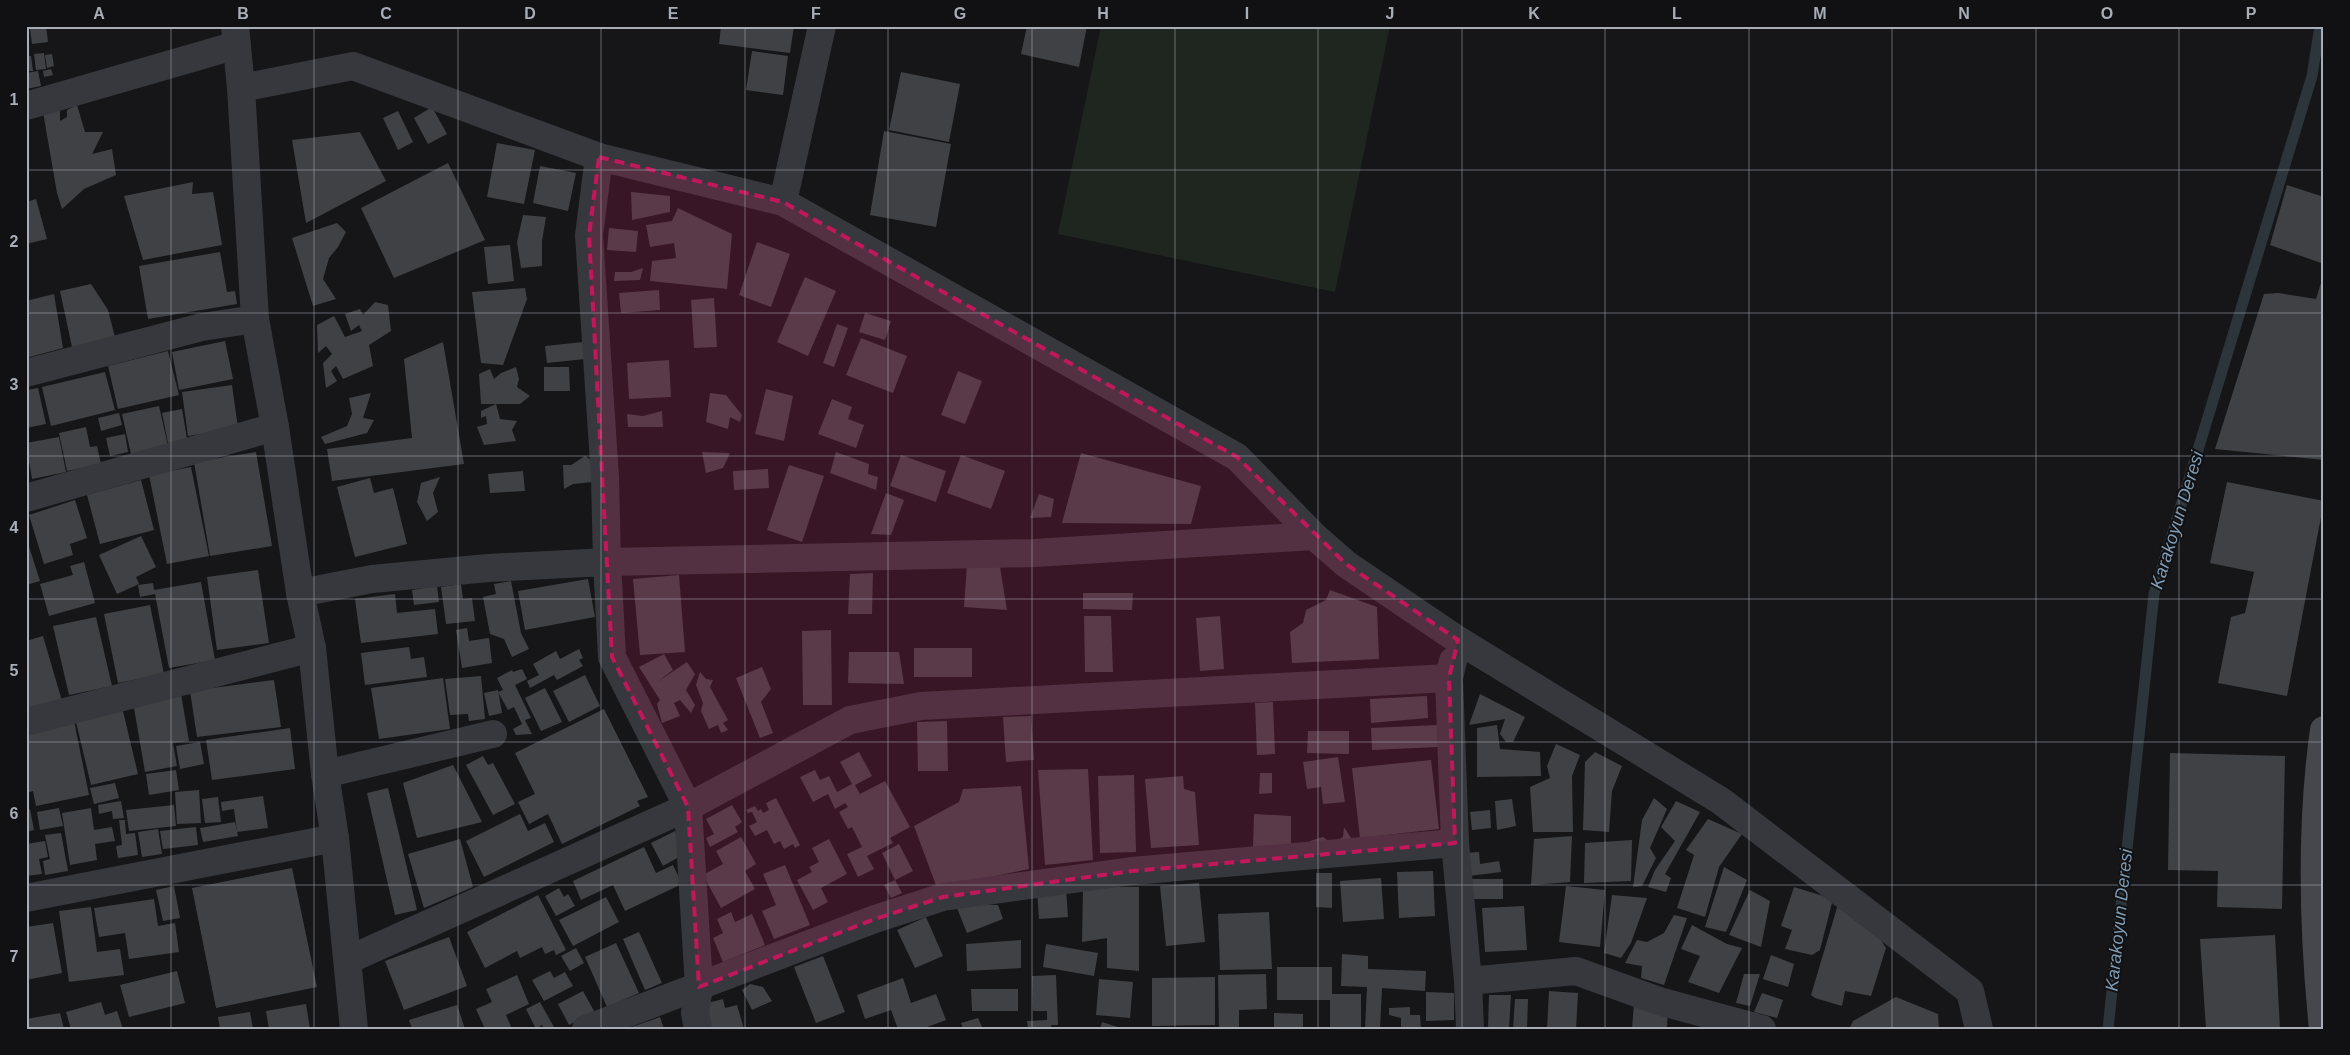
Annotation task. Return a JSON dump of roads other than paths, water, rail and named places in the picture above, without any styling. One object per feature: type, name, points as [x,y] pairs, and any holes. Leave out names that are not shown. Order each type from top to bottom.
[{"type":"main road","points":[[2323,1029],[2315,956],[2316,784],[2324,730]]},
{"type":"street","points":[[783,202],[822,26]]},
{"type":"street","points":[[26,106],[236,36],[242,88],[255,319],[275,427],[300,593],[312,648],[325,774],[335,838],[354,1029]]},
{"type":"street","points":[[242,88],[353,66],[599,157],[783,202],[1237,457],[1314,536],[1346,564],[1458,640],[1721,801],[1970,991],[1979,1029]]},
{"type":"street","points":[[599,157],[589,235],[605,478],[612,657],[688,807],[699,987],[695,1013],[698,1029]]},
{"type":"street","points":[[26,373],[202,328],[255,319]]},
{"type":"street","points":[[26,498],[275,427]]},
{"type":"street","points":[[300,593],[372,579],[488,568],[607,562],[1034,553],[1314,536]]},
{"type":"street","points":[[1458,640],[1449,678],[1455,843],[1468,980],[1470,1029]]},
{"type":"street","points":[[26,722],[312,648]]},
{"type":"street","points":[[348,960],[688,807],[850,720],[921,706],[1449,678]]},
{"type":"street","points":[[325,774],[492,734]]},
{"type":"street","points":[[26,898],[335,838]]},
{"type":"street","points":[[586,1029],[875,919],[944,897],[1132,871],[1455,843]]},
{"type":"street","points":[[1468,980],[1576,971],[1659,1000],[1762,1029]]},
{"type":"waterway","name":"Karakoyun Deresi","points":[[2108,1029],[2154,594],[2312,76],[2320,26]]}]
